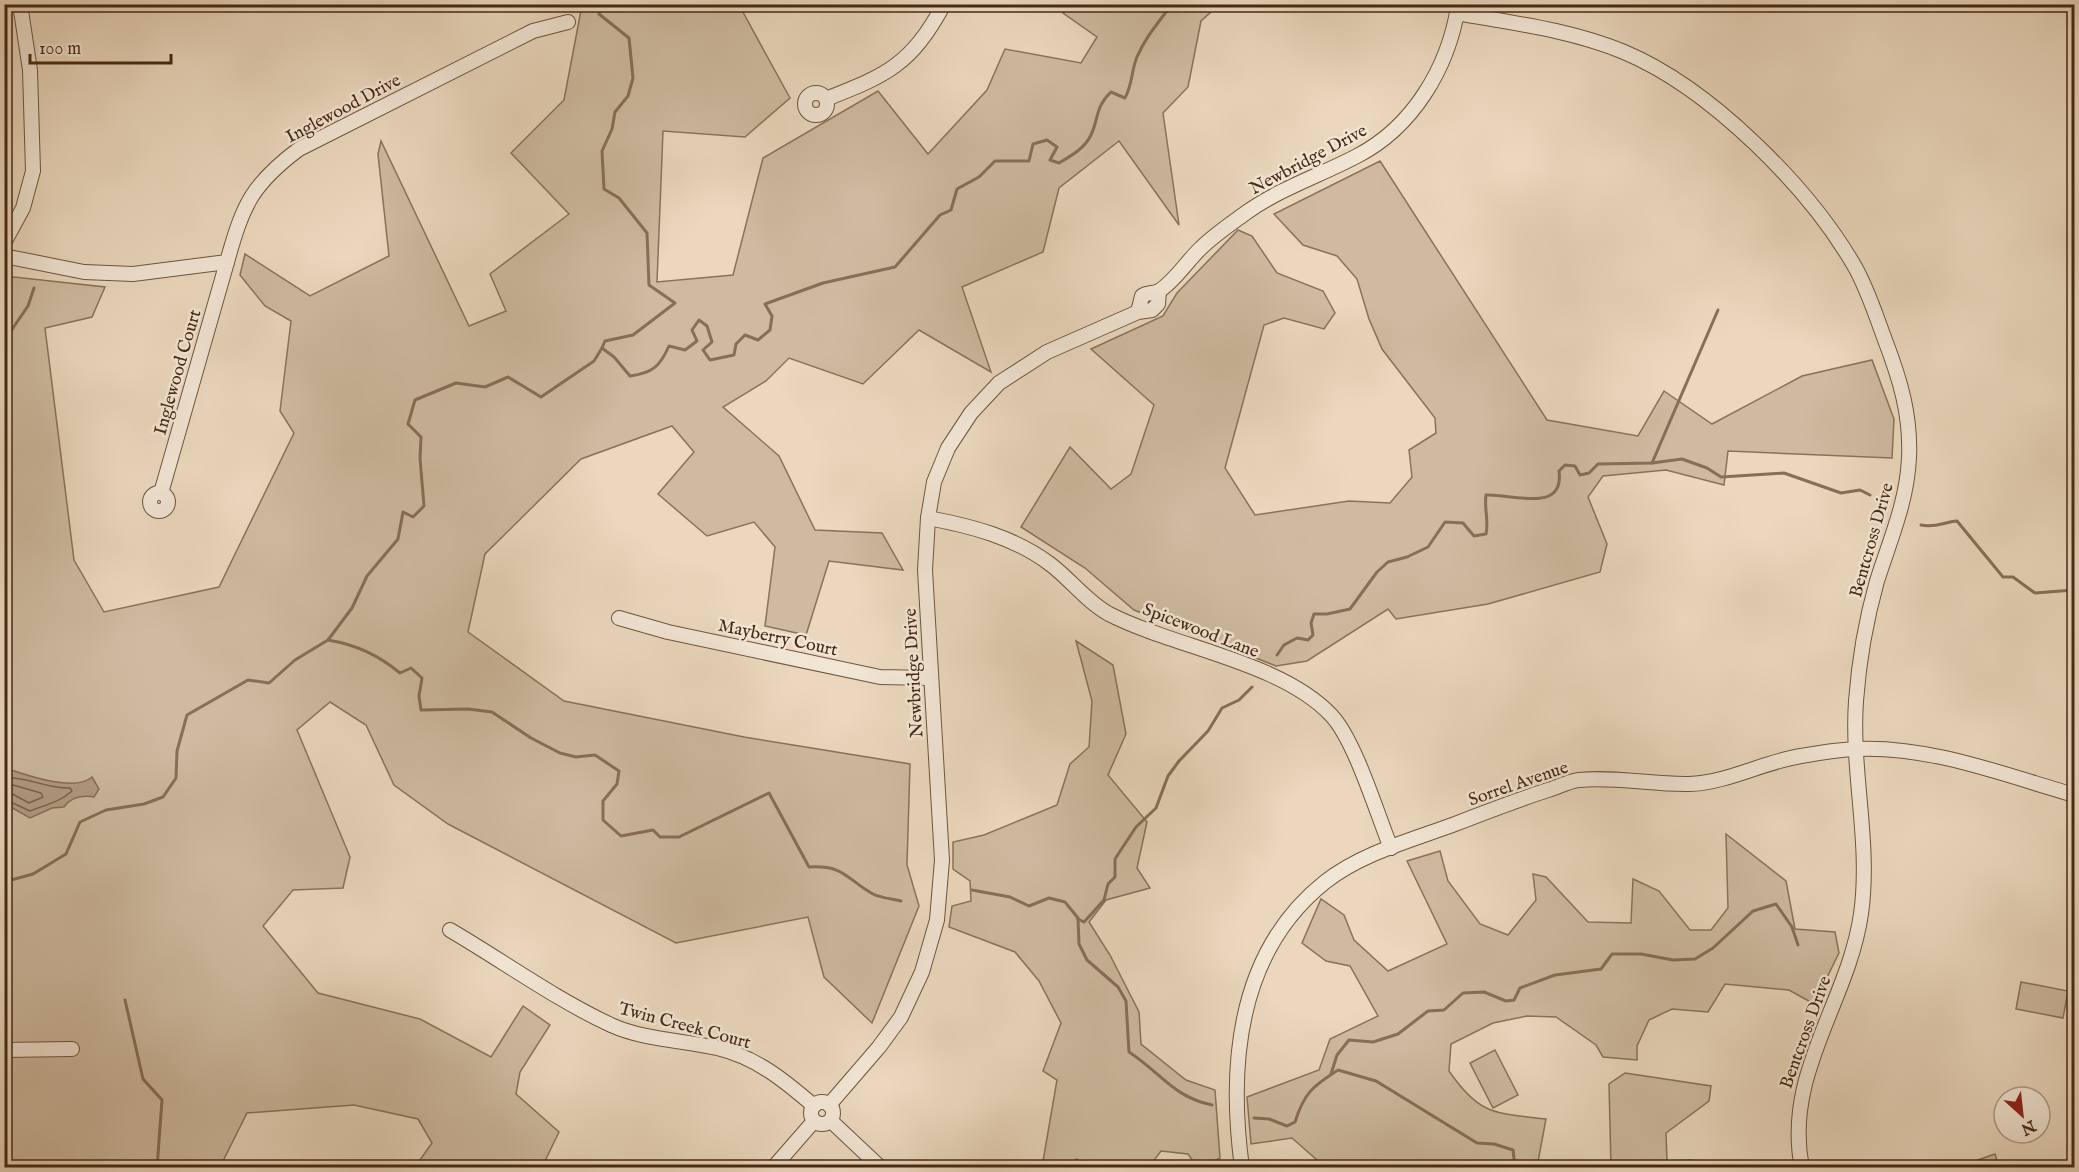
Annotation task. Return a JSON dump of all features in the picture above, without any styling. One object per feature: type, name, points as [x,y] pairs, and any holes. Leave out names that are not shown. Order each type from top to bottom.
[{"type":"street","points":[[4,243],[23,208],[33,171],[30,70],[20,4]]},
{"type":"street","points":[[826,99],[882,76],[910,53],[924,37],[944,4]]},
{"type":"street","name":"Newbridge Drive","points":[[829,1105],[879,1047],[901,1017],[922,972],[937,920],[942,860],[925,570],[928,518],[934,482],[948,448],[971,413],[999,383],[1047,352],[1138,312],[1155,309],[1159,291],[1203,246],[1249,211],[1284,190],[1359,155],[1400,124],[1424,96],[1447,49],[1458,9]]},
{"type":"street","name":"Bentcross Drive","points":[[1458,9],[1585,38],[1624,52],[1667,73],[1713,106],[1769,160],[1831,229],[1856,268],[1902,385],[1907,412],[1909,455],[1907,489],[1865,627],[1856,702],[1856,749],[1865,850],[1861,915],[1844,980],[1809,1064],[1800,1096],[1797,1124],[1802,1167]]},
{"type":"street","name":"Inglewood Drive","points":[[227,262],[246,202],[274,168],[299,149],[533,31],[568,22]]},
{"type":"street","points":[[4,256],[84,272],[133,274],[227,262]]},
{"type":"street","name":"Inglewood Court","points":[[161,493],[227,262]]},
{"type":"street","name":"Spicewood Lane","points":[[928,518],[961,524],[1011,540],[1050,563],[1107,613],[1157,634],[1286,681],[1313,698],[1333,717],[1347,738],[1390,848]]},
{"type":"street","name":"Mayberry Court","points":[[619,618],[668,632],[880,677],[931,678]]},
{"type":"street","name":"Sorrel Avenue","points":[[1242,1167],[1235,1117],[1235,1072],[1243,1020],[1259,968],[1279,930],[1300,904],[1327,881],[1390,848],[1579,780],[1690,784],[1711,781],[1798,756],[1856,749],[1899,751],[1952,761],[2074,795]]},
{"type":"street","name":"Twin Creek Court","points":[[450,930],[612,1025],[647,1036],[718,1048],[756,1062],[782,1078],[814,1106]]},
{"type":"street","points":[[4,1050],[72,1049]]},
{"type":"street","points":[[820,1102],[829,1105],[833,1113],[831,1121],[822,1125],[814,1121],[811,1113],[814,1106],[820,1102]]},
{"type":"street","points":[[773,1167],[814,1121]]},
{"type":"street","points":[[831,1121],[881,1167]]},
{"type":"shaded area","points":[[582,5],[739,5],[790,98],[745,137],[663,131],[657,282],[733,275],[763,158],[878,91],[928,154],[987,90],[1005,49],[1081,63],[1097,37],[1063,13],[1069,5],[1219,5],[1201,21],[1188,87],[1163,113],[1179,225],[1119,141],[1059,188],[1043,252],[962,287],[991,372],[919,330],[863,384],[789,358],[766,381],[723,407],[779,456],[815,530],[882,533],[903,570],[829,561],[806,635],[765,626],[775,547],[754,522],[707,536],[658,494],[694,452],[672,426],[581,459],[485,554],[468,632],[564,701],[744,737],[910,764],[907,865],[919,906],[872,1023],[824,977],[808,917],[676,943],[448,824],[394,785],[366,725],[330,702],[297,730],[350,857],[343,888],[293,890],[263,926],[318,993],[420,1019],[491,1057],[523,1006],[550,1025],[520,1072],[516,1094],[559,1132],[542,1167],[415,1167],[432,1143],[418,1119],[354,1105],[247,1113],[220,1167],[5,1168],[5,276],[105,287],[92,317],[45,328],[74,560],[104,612],[219,587],[294,433],[280,411],[291,321],[265,306],[240,275],[245,254],[310,296],[389,256],[378,154],[381,141],[469,326],[506,311],[490,274],[569,214],[511,153],[564,100]]},
{"type":"shaded area","points":[[1380,161],[1547,420],[1638,436],[1664,391],[1712,424],[1802,376],[1872,360],[1894,419],[1892,458],[1728,451],[1724,485],[1666,470],[1603,476],[1588,497],[1607,544],[1600,572],[1488,604],[1396,619],[1388,609],[1307,661],[1276,666],[1134,610],[1085,568],[1021,527],[1070,447],[1111,489],[1131,474],[1154,405],[1091,349],[1163,316],[1177,293],[1238,230],[1252,236],[1277,273],[1323,291],[1335,313],[1324,329],[1284,318],[1264,325],[1225,468],[1255,515],[1349,501],[1390,503],[1412,477],[1409,450],[1436,433],[1435,418],[1382,349],[1369,319],[1357,279],[1337,256],[1303,245],[1274,214]]},
{"type":"shaded area","points":[[1076,641],[1113,665],[1126,734],[1108,775],[1147,822],[1137,868],[1150,888],[1106,900],[1089,922],[1110,955],[1139,1012],[1141,1044],[1186,1080],[1215,1090],[1220,1158],[1202,1167],[1197,1167],[1188,1154],[1161,1151],[1149,1167],[1085,1167],[1077,1159],[1063,1167],[1042,1167],[1057,1080],[1043,1071],[1061,1023],[1039,981],[1015,952],[949,927],[952,906],[971,901],[970,881],[953,869],[953,842],[984,835],[1057,805],[1070,764],[1089,747],[1092,701]]},
{"type":"shaded area","points":[[1726,834],[1786,881],[1795,929],[1835,932],[1839,953],[1814,1004],[1789,990],[1725,984],[1708,1012],[1672,1009],[1649,1020],[1637,1046],[1637,1060],[1603,1057],[1596,1045],[1556,1017],[1527,1016],[1493,1023],[1451,1044],[1449,1071],[1470,1097],[1490,1110],[1546,1119],[1537,1167],[1325,1167],[1292,1138],[1251,1144],[1247,1097],[1319,1070],[1330,1039],[1378,1016],[1350,966],[1326,961],[1302,943],[1321,899],[1344,915],[1354,940],[1388,971],[1447,944],[1407,861],[1440,851],[1448,881],[1480,924],[1508,935],[1536,900],[1533,874],[1546,877],[1588,922],[1631,923],[1633,879],[1659,891],[1690,930],[1711,930],[1728,908]]},
{"type":"shaded area","points":[[2021,982],[2068,991],[2063,1018],[2016,1009]]},
{"type":"shaded area","points":[[1495,1050],[1518,1095],[1493,1108],[1470,1063]]},
{"type":"shaded area","points":[[1625,1073],[1711,1086],[1709,1101],[1666,1133],[1667,1161],[1692,1160],[1704,1167],[1611,1167],[1609,1084]]},
{"type":"shaded area","points":[[1995,1154],[1999,1167],[1967,1167],[1966,1164]]},
{"type":"water","points":[[11,770],[40,779],[64,783],[85,781],[92,777],[99,789],[94,797],[77,798],[64,807],[52,808],[30,818],[7,805],[5,774]]},
{"type":"waterway","points":[[600,4],[599,14],[629,38],[633,78],[628,96],[615,112],[612,129],[602,151],[604,189],[619,198],[647,233],[649,285],[675,303],[633,335],[605,341],[602,348]]},
{"type":"waterway","points":[[4,882],[33,874],[66,854],[80,822],[106,810],[144,804],[163,797],[176,778],[177,751],[187,715],[248,680],[269,683],[295,660],[328,640],[352,608],[367,576],[398,539],[403,512],[413,517],[424,506],[420,458],[421,437],[408,424],[415,400],[456,383],[485,387],[508,377],[541,397],[594,361],[602,348],[614,357],[630,376],[645,373],[659,363],[669,346],[685,350],[697,341],[692,330],[699,320],[707,326],[712,342],[703,350],[710,360],[734,355],[736,344],[745,335],[758,340],[770,330],[772,316],[765,304],[823,283],[895,267],[940,215],[951,210],[957,189],[979,177],[995,161],[1029,161],[1033,144],[1047,140],[1057,147],[1050,160],[1059,163],[1077,151],[1091,135],[1106,97],[1111,92],[1125,98],[1141,49],[1172,4]]},
{"type":"waterway","points":[[4,341],[28,306],[34,288]]},
{"type":"waterway","points":[[1652,463],[1718,310]]},
{"type":"waterway","points":[[4,450],[8,480],[4,504]]},
{"type":"waterway","points":[[1277,655],[1284,645],[1297,638],[1308,640],[1313,635],[1311,623],[1314,614],[1350,609],[1377,572],[1388,562],[1407,557],[1428,547],[1445,522],[1463,523],[1474,536],[1486,534],[1486,495],[1533,499],[1545,497],[1553,493],[1559,485],[1559,471],[1565,465],[1575,466],[1580,475],[1589,473],[1598,464],[1652,463],[1682,459],[1707,468],[1721,477],[1784,473],[1841,493],[1860,490],[1870,495]]},
{"type":"waterway","points":[[1921,525],[1957,521],[2003,577],[2013,577],[2035,593],[2074,590]]},
{"type":"waterway","points":[[328,640],[367,652],[400,673],[411,668],[422,678],[419,696],[421,710],[468,709],[492,712],[531,738],[560,753],[576,757],[595,755],[619,771],[617,784],[603,801],[603,820],[621,836],[653,830],[660,837],[679,837],[769,793],[809,867],[830,868],[844,874],[873,894],[901,901]]},
{"type":"waterway","points":[[1078,919],[1084,922],[1104,900],[1108,884],[1115,877],[1115,859],[1136,827],[1156,808],[1168,776],[1179,761],[1208,731],[1222,708],[1239,700],[1252,687]]},
{"type":"waterway","points":[[972,890],[1010,897],[1029,906],[1049,898],[1065,902],[1078,918],[1079,944],[1087,960],[1118,987],[1126,1001],[1129,1052],[1177,1090],[1212,1105]]},
{"type":"waterway","points":[[1331,1074],[1337,1055],[1349,1040],[1373,1042],[1398,1034],[1428,1011],[1444,1010],[1463,993],[1484,992],[1506,1001],[1514,1000],[1520,988],[1555,975],[1601,969],[1612,954],[1641,954],[1673,960],[1695,959],[1713,948],[1753,911],[1776,904],[1792,927],[1798,945]]},
{"type":"waterway","points":[[125,1000],[143,1079],[162,1100],[157,1168]]},
{"type":"waterway","points":[[1254,1118],[1269,1119],[1287,1126],[1295,1122],[1310,1091],[1338,1070],[1376,1081],[1477,1143],[1494,1144],[1513,1150],[1515,1168]]}]
